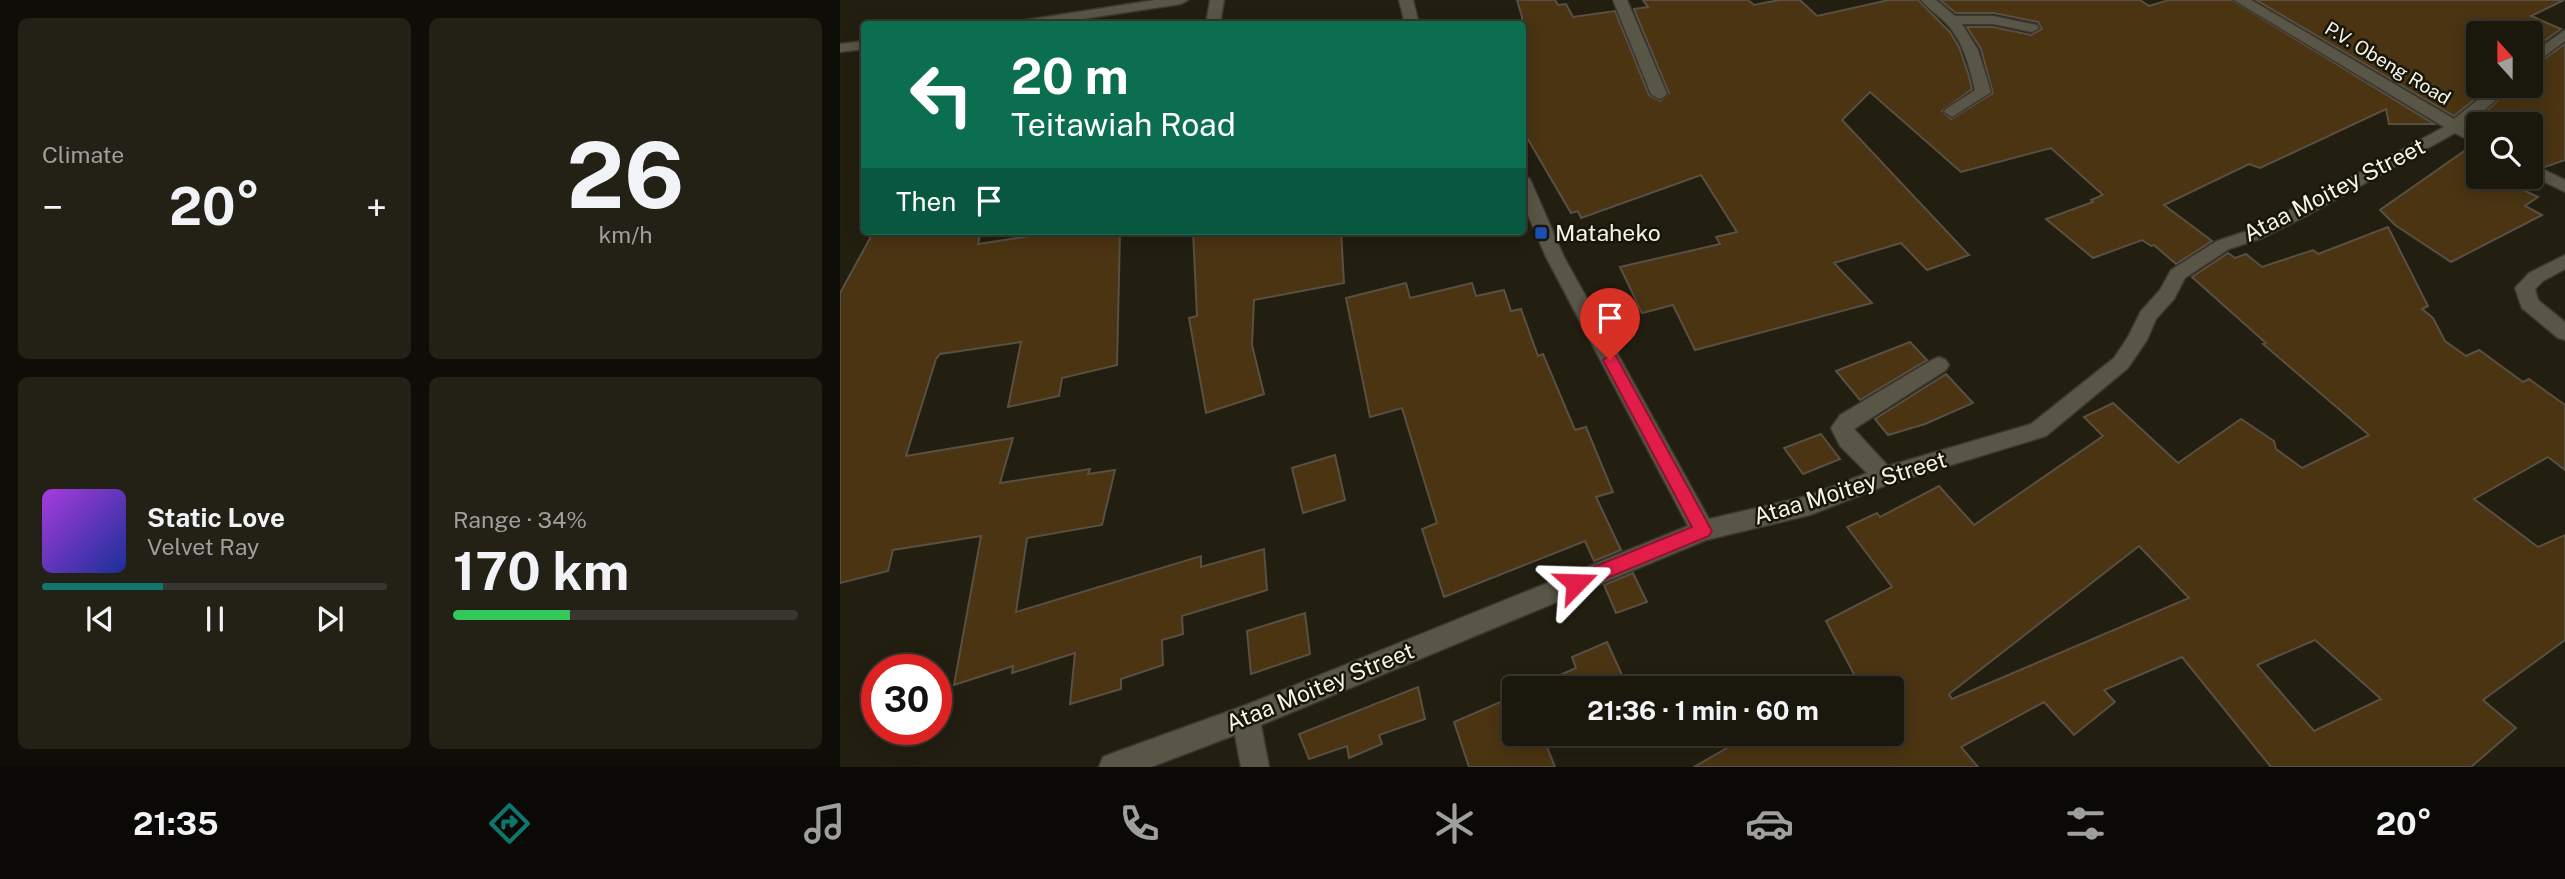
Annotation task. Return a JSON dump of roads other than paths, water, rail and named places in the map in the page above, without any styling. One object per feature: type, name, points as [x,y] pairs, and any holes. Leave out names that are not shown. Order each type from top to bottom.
[{"type":"street","points":[[1075,18],[1078,0]]},
{"type":"street","points":[[1050,21],[1181,0]]},
{"type":"street","points":[[1214,21],[1217,0]]},
{"type":"street","points":[[1406,0],[1411,21]]},
{"type":"street","points":[[1620,0],[1659,94]]},
{"type":"street","points":[[1928,0],[1953,20],[1973,51],[1983,92],[1952,112]]},
{"type":"street","name":"P.V. Obeng Road","points":[[2241,0],[2466,134]]},
{"type":"street","points":[[1953,20],[1993,20],[2032,28]]},
{"type":"street","points":[[2543,52],[2565,34]]},
{"type":"street","points":[[840,48],[861,45]]},
{"type":"street","name":"Ataa Moitey Street","points":[[1114,767],[1246,718],[1703,531],[1810,505],[1884,476],[2038,430],[2121,363],[2137,340],[2148,316],[2178,274],[2223,245],[2256,234],[2302,211],[2455,128],[2490,98]]},
{"type":"street","points":[[2543,175],[2565,187]]},
{"type":"street","points":[[1526,188],[1555,257],[1703,531]]},
{"type":"street","points":[[2565,261],[2536,277],[2525,288],[2529,303],[2565,333]]},
{"type":"street","points":[[1884,476],[1848,440],[1842,428],[1848,421],[1939,365]]},
{"type":"street","points":[[1246,718],[1255,767]]},
{"type":"place","name":"Mataheko","points":[[1541,233]]}]
